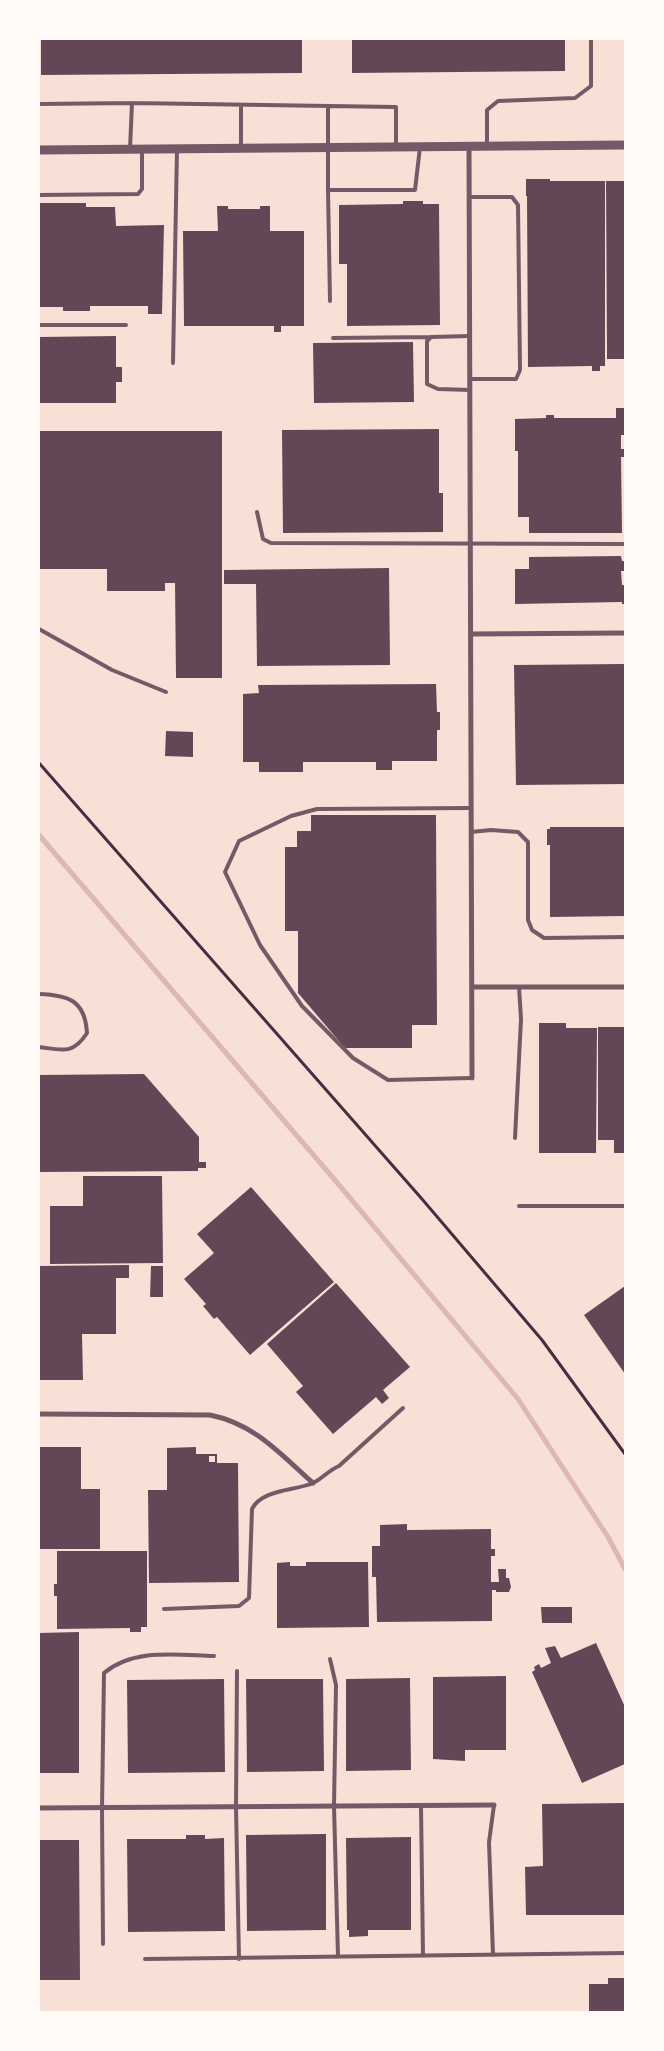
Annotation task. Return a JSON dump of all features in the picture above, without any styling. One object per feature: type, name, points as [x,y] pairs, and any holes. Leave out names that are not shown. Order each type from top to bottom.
[{"type":"street","points":[[39,150],[625,145]]},
{"type":"street","points":[[470,146],[472,1078]]},
{"type":"street","points":[[471,634],[625,633]]},
{"type":"street","points":[[472,987],[625,987]]},
{"type":"street","points":[[39,1414],[210,1414],[249,1428],[313,1483]]},
{"type":"street","points":[[39,1808],[494,1805]]},
{"type":"lane","points":[[487,146],[487,110],[498,101],[575,98],[591,86],[591,39]]},
{"type":"lane","points":[[130,149],[132,103]]},
{"type":"lane","points":[[39,104],[132,103],[396,107],[396,147]]},
{"type":"lane","points":[[241,106],[241,148]]},
{"type":"lane","points":[[328,106],[330,301]]},
{"type":"lane","points":[[328,190],[416,190],[420,147]]},
{"type":"lane","points":[[173,363],[177,148]]},
{"type":"lane","points":[[39,195],[138,194],[142,189],[142,149]]},
{"type":"lane","points":[[470,197],[512,197],[518,205],[520,370],[516,379],[470,379]]},
{"type":"lane","points":[[39,325],[126,325]]},
{"type":"lane","points":[[333,338],[470,336]]},
{"type":"lane","points":[[432,337],[427,341],[427,384],[438,389],[470,390]]},
{"type":"lane","points":[[257,512],[263,538],[271,543],[625,544]]},
{"type":"lane","points":[[39,629],[112,670],[166,692]]},
{"type":"lane","points":[[471,808],[317,808],[291,816],[239,841],[225,872],[260,945],[302,1006],[353,1058],[388,1080],[472,1078]]},
{"type":"lane","points":[[471,832],[491,830],[518,832],[528,842],[528,920],[532,930],[544,938],[556,939],[625,937]]},
{"type":"lane","points":[[515,1138],[521,1019],[520,987]]},
{"type":"lane","points":[[39,994],[61,995],[77,1003],[85,1018],[88,1033],[80,1044],[69,1050],[39,1048]]},
{"type":"lane","points":[[519,1206],[625,1206]]},
{"type":"lane","points":[[164,1609],[239,1606],[248,1598],[252,1509],[254,1505],[269,1495],[313,1483],[331,1469],[339,1466],[403,1408]]},
{"type":"lane","points":[[103,1944],[102,1808],[104,1673],[115,1664],[139,1656],[214,1656]]},
{"type":"lane","points":[[330,1659],[336,1685],[334,1806],[338,1957]]},
{"type":"lane","points":[[237,1671],[236,1807],[239,1958]]},
{"type":"lane","points":[[493,1955],[490,1842],[494,1805]]},
{"type":"lane","points":[[421,1806],[423,1956]]},
{"type":"lane","points":[[145,1959],[625,1953]]},
{"type":"path","points":[[39,763],[422,1198],[542,1340],[625,1454]]},
{"type":"building","points":[[41,39],[302,39],[302,73],[41,75]]},
{"type":"building","points":[[352,39],[565,39],[565,71],[352,73]]},
{"type":"building","points":[[526,179],[605,181],[605,366],[600,366],[600,371],[592,371],[592,366],[528,367]]},
{"type":"building","points":[[606,181],[625,181],[625,359],[607,359]]},
{"type":"building","points":[[403,201],[423,201],[423,204],[439,204],[440,325],[347,326],[347,264],[339,264],[339,205],[403,204]]},
{"type":"building","points":[[39,203],[86,203],[86,207],[115,207],[116,226],[164,225],[162,314],[148,314],[148,306],[90,306],[90,311],[63,311],[63,307],[39,307]]},
{"type":"building","points":[[217,206],[228,206],[228,209],[260,209],[260,206],[270,206],[270,231],[304,231],[304,326],[281,326],[281,332],[274,332],[274,326],[184,326],[183,231],[218,231]]},
{"type":"building","points":[[116,336],[116,367],[122,367],[122,382],[116,382],[116,403],[39,403],[39,337]]},
{"type":"building","points":[[413,342],[414,402],[314,403],[313,343]]},
{"type":"building","points":[[616,408],[625,408],[625,435],[621,435],[621,449],[625,449],[625,457],[621,457],[622,533],[529,533],[529,517],[518,517],[518,451],[515,451],[515,419],[546,418],[546,415],[554,415],[554,418],[616,418]]},
{"type":"building","points":[[439,429],[439,493],[443,493],[443,532],[283,533],[282,430]]},
{"type":"building","points":[[39,431],[222,431],[222,678],[176,678],[175,583],[165,583],[165,591],[107,591],[107,569],[39,569]]},
{"type":"building","points":[[621,556],[622,561],[625,561],[625,571],[621,571],[622,585],[625,585],[625,604],[622,604],[622,602],[515,604],[515,569],[529,569],[529,557]]},
{"type":"building","points":[[389,568],[390,665],[257,666],[256,584],[224,584],[224,570]]},
{"type":"building","points":[[624,664],[625,784],[516,785],[514,665]]},
{"type":"building","points":[[436,684],[437,712],[440,712],[440,730],[437,730],[437,761],[392,761],[392,770],[376,770],[376,762],[303,762],[303,772],[259,772],[259,762],[243,762],[243,694],[259,693],[258,685]]},
{"type":"building","points":[[166,731],[193,732],[193,757],[165,756]]},
{"type":"building","points":[[311,815],[436,815],[437,1025],[412,1025],[412,1048],[345,1048],[298,993],[298,931],[285,931],[285,847],[297,847],[297,831],[311,831]]},
{"type":"building","points":[[550,827],[625,827],[625,916],[550,917],[550,845],[547,845],[547,829],[550,829]]},
{"type":"building","points":[[539,1023],[566,1023],[566,1028],[597,1028],[596,1153],[539,1153]]},
{"type":"building","points":[[598,1027],[625,1027],[625,1153],[614,1153],[614,1140],[598,1140]]},
{"type":"building","points":[[144,1074],[199,1137],[199,1162],[206,1162],[206,1168],[198,1168],[198,1171],[39,1172],[39,1075]]},
{"type":"building","points":[[83,1176],[162,1176],[163,1263],[50,1264],[50,1206],[83,1206]]},
{"type":"building","points":[[251,1187],[334,1282],[250,1355],[217,1317],[214,1319],[203,1306],[206,1304],[184,1279],[214,1253],[197,1234]]},
{"type":"building","points":[[129,1265],[129,1278],[116,1278],[116,1334],[82,1334],[83,1380],[39,1380],[39,1266]]},
{"type":"building","points":[[151,1266],[163,1266],[163,1297],[150,1297]]},
{"type":"building","points":[[336,1283],[410,1367],[383,1390],[389,1398],[382,1404],[376,1397],[333,1434],[296,1392],[303,1386],[267,1344]]},
{"type":"building","points":[[625,1286],[625,1374],[584,1315]]},
{"type":"building","points":[[39,1447],[81,1447],[81,1489],[100,1489],[100,1549],[39,1549]]},
{"type":"building","points":[[196,1447],[196,1454],[217,1454],[217,1463],[238,1463],[239,1582],[149,1583],[148,1490],[167,1490],[167,1448]],"holes":[[[209,1456],[215,1456],[215,1462],[209,1462]]]},
{"type":"building","points":[[407,1524],[407,1530],[491,1529],[491,1549],[495,1549],[495,1556],[491,1556],[491,1582],[499,1582],[498,1569],[506,1569],[506,1578],[509,1578],[511,1587],[509,1592],[496,1592],[496,1590],[492,1590],[492,1621],[377,1622],[376,1577],[372,1577],[372,1546],[380,1546],[380,1525]]},
{"type":"building","points":[[57,1551],[147,1551],[147,1627],[141,1627],[141,1632],[130,1632],[130,1628],[57,1629],[57,1596],[54,1596],[54,1584],[57,1584]]},
{"type":"building","points":[[290,1562],[290,1566],[306,1566],[306,1562],[368,1562],[369,1627],[277,1628],[277,1563]]},
{"type":"building","points":[[541,1607],[572,1607],[572,1623],[542,1623]]},
{"type":"building","points":[[79,1632],[79,1773],[39,1773],[39,1633]]},
{"type":"building","points":[[596,1643],[625,1707],[625,1764],[582,1783],[532,1672],[535,1670],[534,1667],[539,1664],[541,1668],[551,1663],[545,1648],[555,1646],[561,1658]]},
{"type":"building","points":[[506,1676],[506,1750],[465,1750],[465,1761],[433,1759],[433,1677]]},
{"type":"building","points":[[410,1678],[411,1770],[346,1771],[346,1679]]},
{"type":"building","points":[[224,1679],[225,1772],[128,1773],[127,1680]]},
{"type":"building","points":[[246,1679],[323,1679],[324,1771],[247,1772]]},
{"type":"building","points":[[625,1803],[625,1915],[526,1915],[525,1867],[543,1866],[542,1804]]},
{"type":"building","points":[[326,1834],[326,1930],[247,1931],[246,1835]]},
{"type":"building","points":[[186,1835],[205,1835],[205,1839],[224,1838],[225,1931],[128,1932],[127,1839],[186,1839]]},
{"type":"building","points":[[411,1837],[411,1930],[368,1930],[368,1936],[349,1937],[349,1930],[347,1930],[346,1838]]},
{"type":"building","points":[[39,1840],[79,1840],[80,1980],[39,1980]]},
{"type":"building","points":[[608,1978],[625,1978],[625,2012],[589,2012],[589,1984],[608,1984]]},
{"type":"waterway","points":[[39,835],[340,1186],[518,1399],[608,1537],[625,1569]]}]
